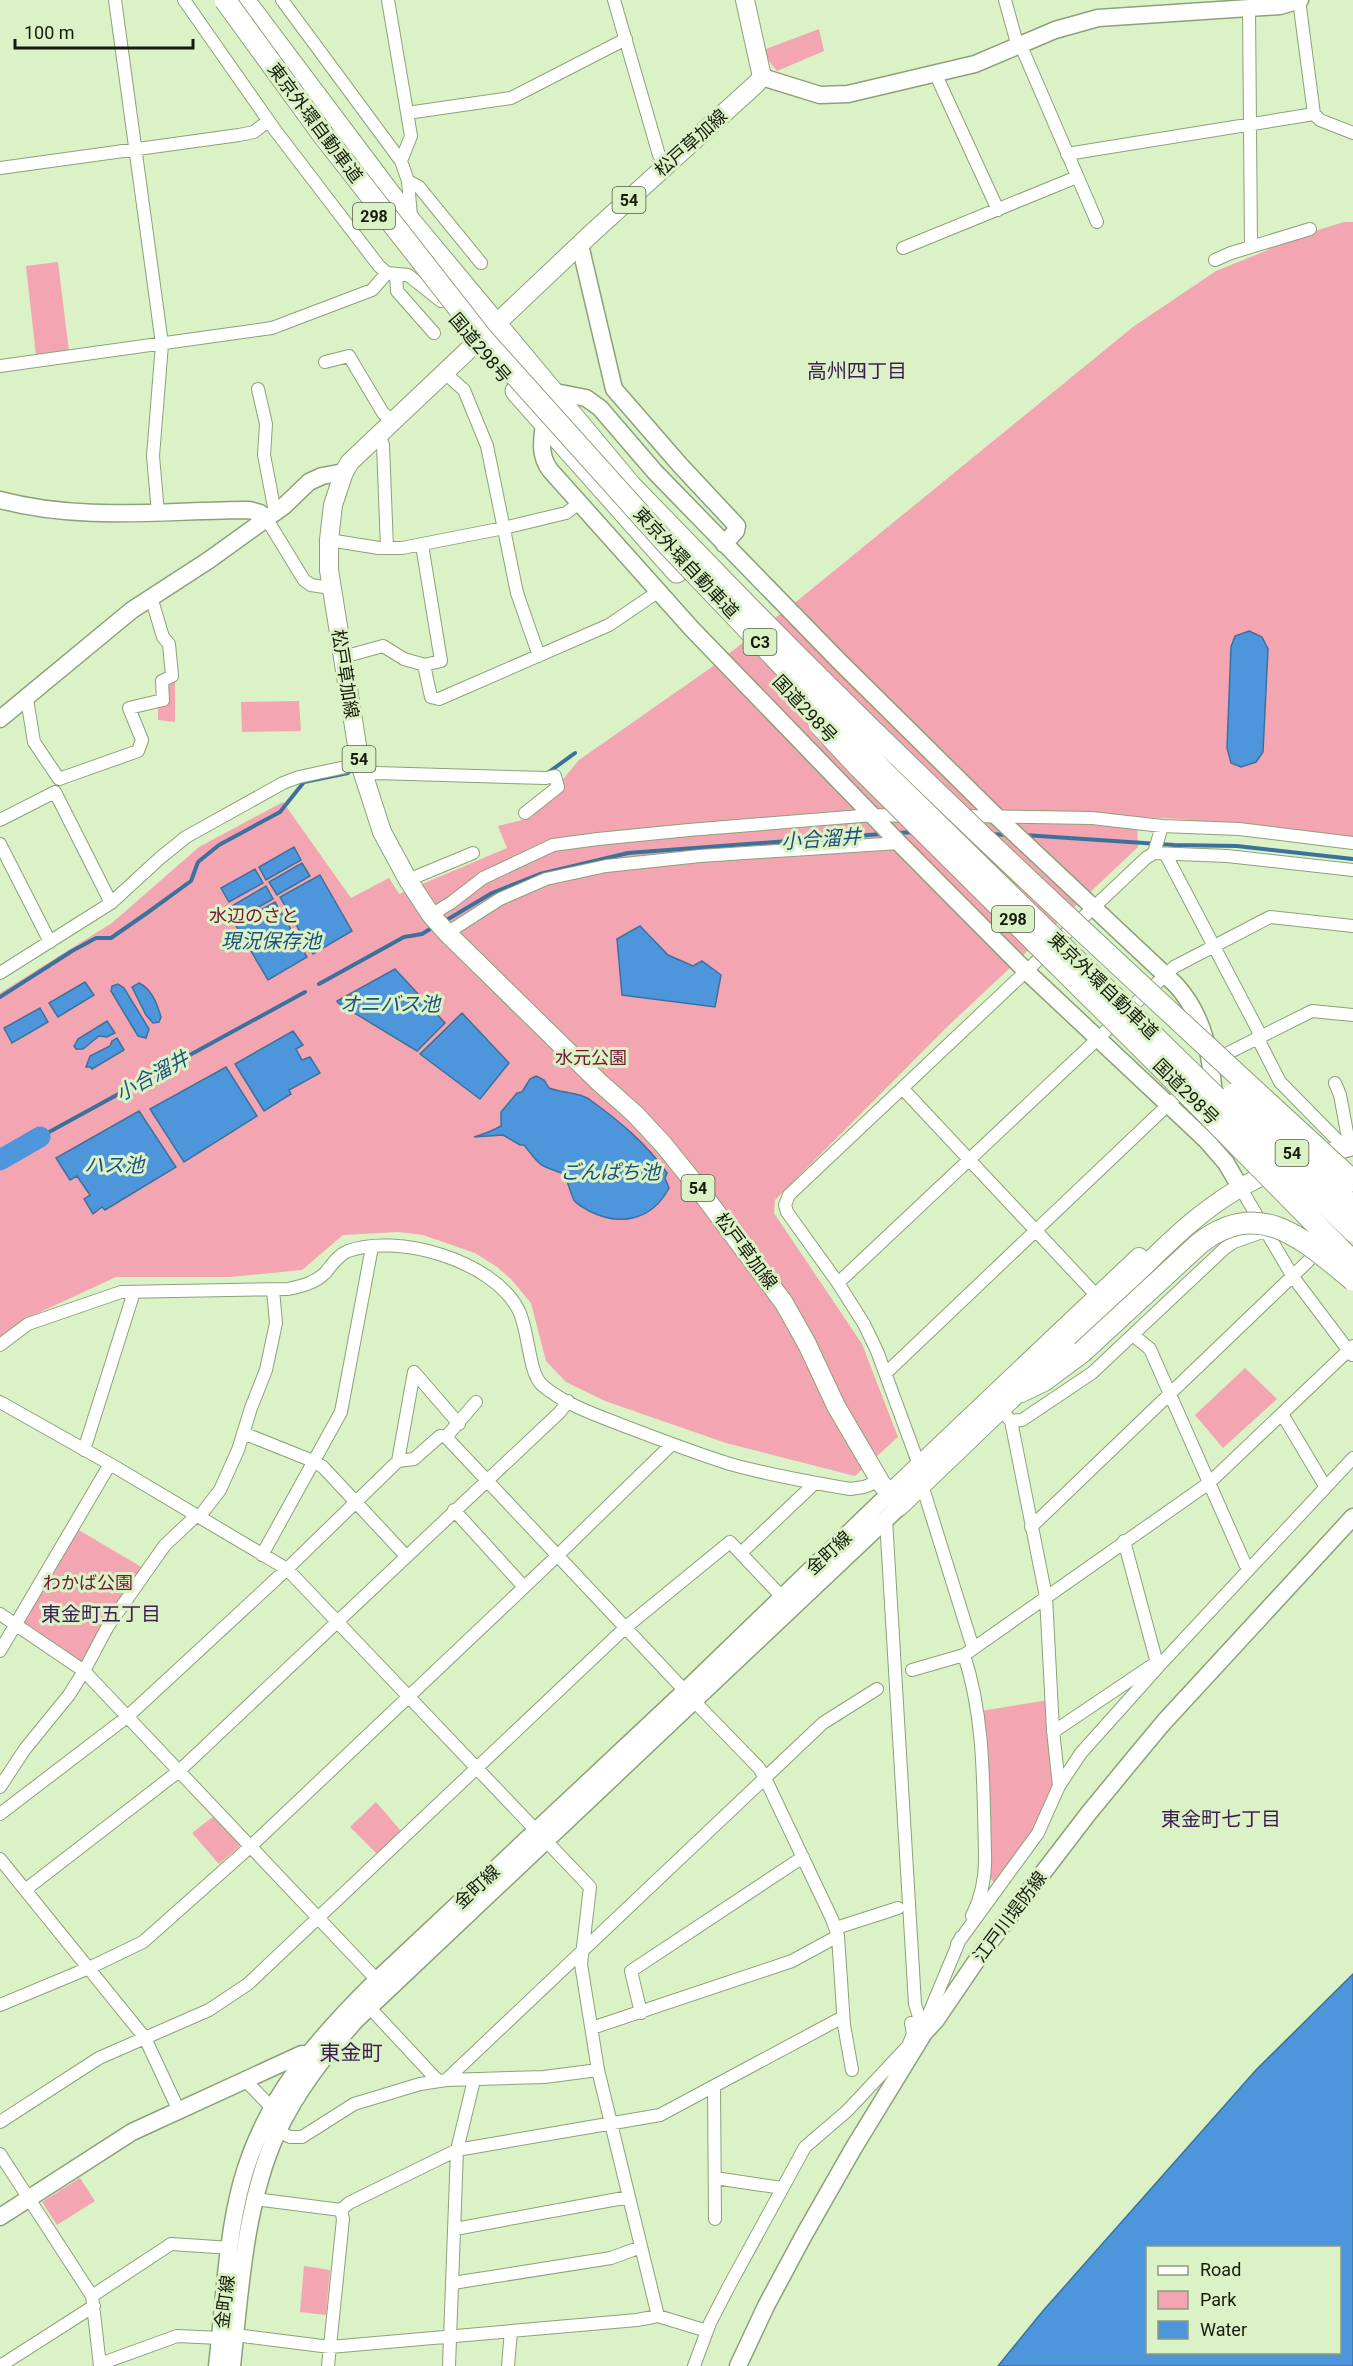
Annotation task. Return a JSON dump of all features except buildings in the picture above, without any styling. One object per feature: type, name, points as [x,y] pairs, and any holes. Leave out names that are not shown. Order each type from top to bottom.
[{"type":"highway","name":"国道298号","points":[[216,0],[317,142],[441,301],[544,424],[677,572],[859,767],[1161,1066],[1353,1262]]},
{"type":"highway","name":"東京外環自動車道","points":[[225,0],[331,145],[482,338],[666,543],[886,774],[1353,1231]]},
{"type":"highway","name":"東京外環自動車道","points":[[236,0],[403,227],[681,548],[902,776],[1353,1207]]},
{"type":"highway","name":"国道298号","points":[[244,0],[411,222],[631,486],[921,780],[1353,1181]]},
{"type":"highway","points":[[1020,1392],[1043,1381],[1082,1352],[1200,1243],[1212,1233],[1226,1228],[1256,1223],[1281,1228],[1307,1243],[1353,1280]]},
{"type":"main road","points":[[745,0],[762,77]]},
{"type":"main road","name":"松戸草加線","points":[[762,77],[580,245],[446,374],[360,451],[344,472],[333,506],[329,540],[331,588],[362,770],[382,832],[408,880],[439,924],[599,1082],[635,1114],[671,1153],[762,1270],[784,1303],[807,1344],[836,1406],[889,1494]]},
{"type":"main road","name":"54","points":[[889,1494],[922,1485],[1006,1415],[1020,1392],[1184,1228],[1237,1183],[1269,1162],[1346,1144]]},
{"type":"main road","name":"54","points":[[889,1494],[1177,1222],[1217,1190],[1237,1183]]},
{"type":"street","points":[[115,0],[162,344],[153,444],[158,513]]},
{"type":"street","points":[[184,0],[268,121],[392,274],[397,291],[434,333]]},
{"type":"street","points":[[282,0],[401,161],[408,181],[411,222]]},
{"type":"street","points":[[388,0],[411,136],[401,161]]},
{"type":"street","points":[[614,0],[659,156],[668,164]]},
{"type":"street","points":[[1005,0],[1019,46],[1097,222]]},
{"type":"street","points":[[762,77],[802,90],[833,96],[975,64],[1065,26],[1098,18],[1280,6],[1300,0],[1314,114],[1320,120],[1353,133]]},
{"type":"street","points":[[1250,8],[1251,246]]},
{"type":"street","points":[[407,113],[511,98],[626,39]]},
{"type":"street","points":[[935,74],[998,210]]},
{"type":"street","points":[[1067,154],[1314,114]]},
{"type":"street","points":[[0,168],[239,135],[254,132],[268,121]]},
{"type":"street","points":[[903,248],[1077,177]]},
{"type":"street","points":[[408,181],[419,187],[481,263]]},
{"type":"street","points":[[1215,260],[1251,246],[1310,229]]},
{"type":"street","points":[[580,245],[614,389],[737,526],[724,544]]},
{"type":"street","points":[[0,366],[272,328],[372,290],[392,274],[408,275],[441,301]]},
{"type":"street","points":[[325,362],[349,356],[383,413],[386,427],[383,445],[387,548]]},
{"type":"street","points":[[446,374],[464,390],[487,446],[517,593],[539,657]]},
{"type":"street","points":[[258,389],[266,424],[264,455],[270,515],[304,580],[311,585],[331,588]]},
{"type":"street","points":[[550,391],[586,398],[600,408],[655,472],[724,544],[1023,842],[1187,996],[1196,1011],[1210,1062],[1216,1150]]},
{"type":"street","points":[[544,424],[541,449],[544,463],[578,504],[692,629],[1026,971],[1216,1150],[1293,1277],[1352,1350],[1209,1483],[968,1652],[912,1670]]},
{"type":"street","points":[[0,719],[132,610],[209,560],[270,515],[309,482],[322,476],[344,472]]},
{"type":"street","points":[[0,500],[35,509],[90,514],[249,510],[270,515]]},
{"type":"street","points":[[329,540],[387,548],[422,545],[566,513],[578,504]]},
{"type":"street","points":[[343,657],[383,646],[404,659],[425,665],[441,662],[428,570],[422,545]]},
{"type":"street","points":[[425,665],[431,697],[439,699],[609,625],[659,591]]},
{"type":"street","points":[[27,699],[34,742],[59,779],[138,751],[142,740],[129,708],[163,700],[162,681],[172,676],[169,644],[163,637],[152,597]]},
{"type":"street","points":[[0,973],[111,903],[186,837],[298,777],[362,770],[376,773],[546,778],[555,776],[558,787],[525,813]]},
{"type":"street","points":[[0,820],[55,792],[111,903]]},
{"type":"street","points":[[439,924],[452,902],[483,878],[553,845],[655,833],[879,821],[1111,820],[1162,826],[1239,829],[1353,843]]},
{"type":"street","points":[[1162,826],[1160,854],[1215,946],[1280,1082],[1346,1144]]},
{"type":"street","points":[[439,924],[546,879],[606,866],[700,856],[898,842]]},
{"type":"street","points":[[0,844],[50,942]]},
{"type":"street","points":[[408,880],[473,852]]},
{"type":"street","points":[[919,1465],[886,1373],[864,1324],[838,1283],[787,1212],[786,1199],[1146,858],[1160,854],[1227,856],[1353,870]]},
{"type":"street","points":[[838,1283],[1174,967],[1270,917],[1353,926]]},
{"type":"street","points":[[886,1373],[1037,1231],[1210,1062],[1312,1011],[1353,1015]]},
{"type":"street","points":[[1335,1083],[1340,1095],[1346,1144]]},
{"type":"street","points":[[903,1089],[1097,1296]]},
{"type":"street","points":[[1031,1527],[1353,1218]]},
{"type":"street","points":[[1059,1786],[1053,1732],[1046,1597],[1006,1415],[1022,1420],[1092,1373],[1225,1248],[1234,1242],[1264,1231]]},
{"type":"street","points":[[0,1345],[28,1324],[104,1297],[134,1292],[273,1290],[306,1285],[324,1274],[346,1252],[387,1246],[429,1252],[474,1268],[492,1280],[517,1306],[537,1380],[568,1401],[603,1418],[748,1469],[816,1483],[889,1494]]},
{"type":"street","points":[[262,1555],[341,1412],[372,1247]]},
{"type":"street","points":[[0,1787],[25,1749],[69,1695],[108,1626],[165,1545],[199,1516],[220,1490],[238,1450],[268,1361],[276,1323],[273,1290]]},
{"type":"street","points":[[84,1450],[134,1292]]},
{"type":"street","points":[[1133,1335],[1149,1349],[1245,1564],[1249,1567]]},
{"type":"street","points":[[398,1461],[414,1372],[459,1424]]},
{"type":"street","points":[[25,1890],[179,1772],[560,1412],[568,1401]]},
{"type":"street","points":[[0,1402],[287,1569],[590,1887],[581,1964],[598,2070],[658,2316]]},
{"type":"street","points":[[446,1437],[476,1402]]},
{"type":"street","points":[[1282,1414],[1325,1486]]},
{"type":"street","points":[[243,1433],[323,1467],[406,1556]]},
{"type":"street","points":[[0,1814],[127,1717],[287,1569],[398,1461],[414,1459],[440,1436],[446,1437],[759,1768],[837,1932],[843,2017],[852,2070]]},
{"type":"street","points":[[0,2005],[89,1968],[143,1942],[250,1846],[672,1444]]},
{"type":"street","points":[[957,1944],[1038,1833],[1059,1786],[1081,1753],[1157,1665],[1353,1458]]},
{"type":"street","points":[[0,1651],[110,1464]]},
{"type":"street","points":[[741,1553],[816,1483]]},
{"type":"street","points":[[693,2366],[707,2331],[805,2147],[847,2110],[908,2046],[913,2034],[930,2011],[957,1944],[977,1905],[986,1872],[982,1733],[970,1675],[968,1652],[922,1485]]},
{"type":"street","name":"金町線","points":[[232,2366],[228,2337],[234,2218],[242,2182],[254,2147],[273,2109],[313,2059],[370,2008],[541,1837],[690,1696],[886,1520],[889,1494]]},
{"type":"street","name":"金町線","points":[[690,1696],[782,1597],[889,1494]]},
{"type":"street","points":[[454,1510],[524,1587]]},
{"type":"street","name":"江戸川堤防線","points":[[738,2366],[766,2306],[918,2028],[936,2020],[983,1951],[1164,1722],[1353,1517]]},
{"type":"street","points":[[886,1520],[918,2028]]},
{"type":"street","points":[[1124,1541],[1157,1665]]},
{"type":"street","points":[[0,2122],[99,2058],[223,2002],[248,1984],[626,1627],[730,1542],[782,1597]]},
{"type":"street","points":[[0,1614],[84,1671],[377,1980]]},
{"type":"street","points":[[1053,1732],[1157,1665]]},
{"type":"street","points":[[442,2080],[823,1723],[877,1689]]},
{"type":"street","name":"金町線","points":[[217,2366],[228,2337],[255,2199],[278,2131],[333,2024],[377,1980],[541,1837]]},
{"type":"street","points":[[641,2013],[631,1971],[803,1857]]},
{"type":"street","points":[[0,1859],[145,2038],[179,2110]]},
{"type":"street","points":[[592,2028],[792,1960],[837,1932],[898,1908]]},
{"type":"street","points":[[914,1980],[921,1984],[939,1986]]},
{"type":"street","points":[[370,2008],[442,2080]]},
{"type":"street","points":[[255,2199],[341,2210],[349,2203],[457,2150],[660,2115],[843,2017]]},
{"type":"street","points":[[0,2217],[132,2132],[302,2054],[313,2059]]},
{"type":"street","points":[[278,2131],[290,2137],[302,2137],[354,2104],[380,2095],[442,2080],[544,2077],[598,2070]]},
{"type":"street","points":[[245,2080],[273,2109]]},
{"type":"street","points":[[449,2366],[457,2150],[474,2080]]},
{"type":"street","points":[[714,2086],[716,2219]]},
{"type":"street","points":[[0,2154],[93,2301],[100,2365],[177,2336],[228,2337],[330,2347],[637,2320],[658,2316],[707,2331]]},
{"type":"street","points":[[715,2178],[782,2188]]},
{"type":"street","points":[[455,2229],[629,2197]]},
{"type":"street","points":[[328,2366],[343,2219],[341,2210]]},
{"type":"street","points":[[4,2365],[171,2244],[231,2248]]},
{"type":"street","points":[[453,2283],[610,2258],[641,2247]]},
{"type":"street","points":[[508,2366],[511,2331]]},
{"type":"green space","points":[[819,29],[824,51],[777,71],[761,51]]},
{"type":"green space","name":"水元公園","points":[[1344,222],[1353,222],[1353,837],[1180,819],[1137,817],[1138,847],[945,1029],[775,1200],[774,1213],[862,1344],[898,1437],[855,1476],[726,1443],[605,1401],[566,1382],[546,1361],[531,1303],[511,1279],[475,1253],[423,1235],[398,1232],[343,1235],[302,1270],[230,1277],[116,1277],[21,1321],[0,1339],[0,993],[112,923],[199,847],[283,802],[351,898],[389,878],[399,894],[507,848],[498,826],[531,818],[579,760],[709,669],[802,597],[1133,327],[1216,271],[1268,250],[1267,246]]},
{"type":"green space","points":[[58,262],[69,351],[36,355],[26,266]]},
{"type":"green space","points":[[175,677],[175,722],[158,720],[158,704],[164,682]]},
{"type":"green space","points":[[299,701],[301,731],[242,732],[241,702]]},
{"type":"green space","points":[[1245,1368],[1277,1399],[1223,1448],[1195,1415]]},
{"type":"green space","name":"わかば公園","points":[[77,1529],[143,1568],[83,1666],[22,1623]]},
{"type":"green space","points":[[1049,1700],[1054,1785],[1037,1828],[996,1885],[990,1878],[986,1735],[981,1711]]},
{"type":"green space","points":[[376,1802],[401,1831],[377,1854],[350,1827]]},
{"type":"green space","points":[[214,1816],[241,1845],[219,1864],[192,1833]]},
{"type":"green space","points":[[80,2178],[95,2201],[57,2225],[42,2202]]},
{"type":"green space","points":[[304,2266],[330,2270],[326,2315],[300,2312]]},
{"type":"water","points":[[1249,631],[1262,637],[1268,649],[1263,752],[1256,762],[1241,767],[1231,763],[1227,748],[1231,647],[1235,636]]},
{"type":"water","name":"現況保存池","points":[[294,847],[301,860],[266,880],[259,867]]},
{"type":"water","name":"現況保存池","points":[[302,863],[310,876],[277,895],[269,882]]},
{"type":"water","name":"現況保存池","points":[[255,869],[263,883],[229,902],[221,888]]},
{"type":"water","name":"現況保存池","points":[[320,875],[352,931],[313,954],[280,897]]},
{"type":"water","name":"現況保存池","points":[[266,886],[273,899],[239,918],[232,906]]},
{"type":"water","name":"現況保存池","points":[[275,902],[307,957],[268,980],[235,924]]},
{"type":"water","points":[[640,926],[668,955],[693,966],[702,961],[721,975],[715,1007],[622,995],[617,939]]},
{"type":"water","name":"オニバス池","points":[[395,969],[445,1023],[417,1051],[337,1001]]},
{"type":"water","points":[[85,982],[94,995],[58,1017],[49,1003]]},
{"type":"water","points":[[139,983],[153,997],[161,1017],[159,1022],[153,1023],[146,1015],[132,987]]},
{"type":"water","points":[[118,984],[124,988],[149,1029],[146,1038],[138,1036],[111,991],[112,986]]},
{"type":"water","points":[[40,1008],[48,1022],[12,1043],[4,1028]]},
{"type":"water","points":[[462,1013],[509,1063],[480,1099],[420,1054]]},
{"type":"water","points":[[107,1021],[115,1033],[107,1037],[99,1036],[83,1049],[76,1049],[74,1046],[78,1039]]},
{"type":"water","points":[[293,1031],[303,1045],[296,1049],[302,1060],[310,1057],[320,1073],[289,1090],[291,1094],[264,1111],[235,1064]]},
{"type":"water","points":[[117,1038],[124,1050],[92,1069],[86,1067],[90,1056],[110,1046]]},
{"type":"water","name":"ハス池","points":[[226,1067],[257,1116],[184,1162],[150,1109]]},
{"type":"water","name":"ごんぱち池","points":[[536,1076],[544,1080],[549,1088],[589,1099],[641,1142],[667,1173],[665,1178],[669,1188],[654,1207],[635,1218],[613,1219],[601,1216],[577,1203],[564,1174],[540,1164],[524,1145],[503,1135],[474,1137],[501,1126],[501,1112],[517,1093],[522,1092],[530,1079]]},
{"type":"water","name":"ハス池","points":[[139,1111],[176,1167],[105,1210],[102,1207],[93,1214],[84,1199],[90,1195],[77,1176],[70,1180],[56,1158]]},
{"type":"water","points":[[1353,1974],[1353,2366],[998,2366],[1042,2312],[1256,2070]]},
{"type":"waterway","points":[[549,772],[575,753]]},
{"type":"waterway","points":[[0,997],[72,951],[96,938],[111,938],[147,913],[191,881],[198,862],[219,845],[280,812],[304,782],[348,773]]},
{"type":"waterway","name":"小合溜井","points":[[898,833],[915,832]]},
{"type":"waterway","name":"小合溜井","points":[[445,921],[492,893],[540,874],[628,853],[882,834]]},
{"type":"waterway","name":"小合溜井","points":[[991,834],[1008,835]]},
{"type":"waterway","name":"小合溜井","points":[[1024,835],[1174,845],[1237,846],[1353,859]]},
{"type":"waterway","name":"小合溜井","points":[[319,984],[404,937],[422,934],[435,926]]},
{"type":"waterway","name":"小合溜井","points":[[40,1137],[305,992]]},
{"type":"waterway","name":"小合溜井","points":[[0,1160],[40,1137]]},
{"type":"district","name":"高州四丁目","points":[[857,371]]},
{"type":"district","name":"東金町五丁目","points":[[101,1614]]},
{"type":"district","name":"東金町七丁目","points":[[1221,1819]]},
{"type":"district","name":"東金町","points":[[351,2053]]},
{"type":"park label","name":"水辺のさと","points":[[254,916]]}]
